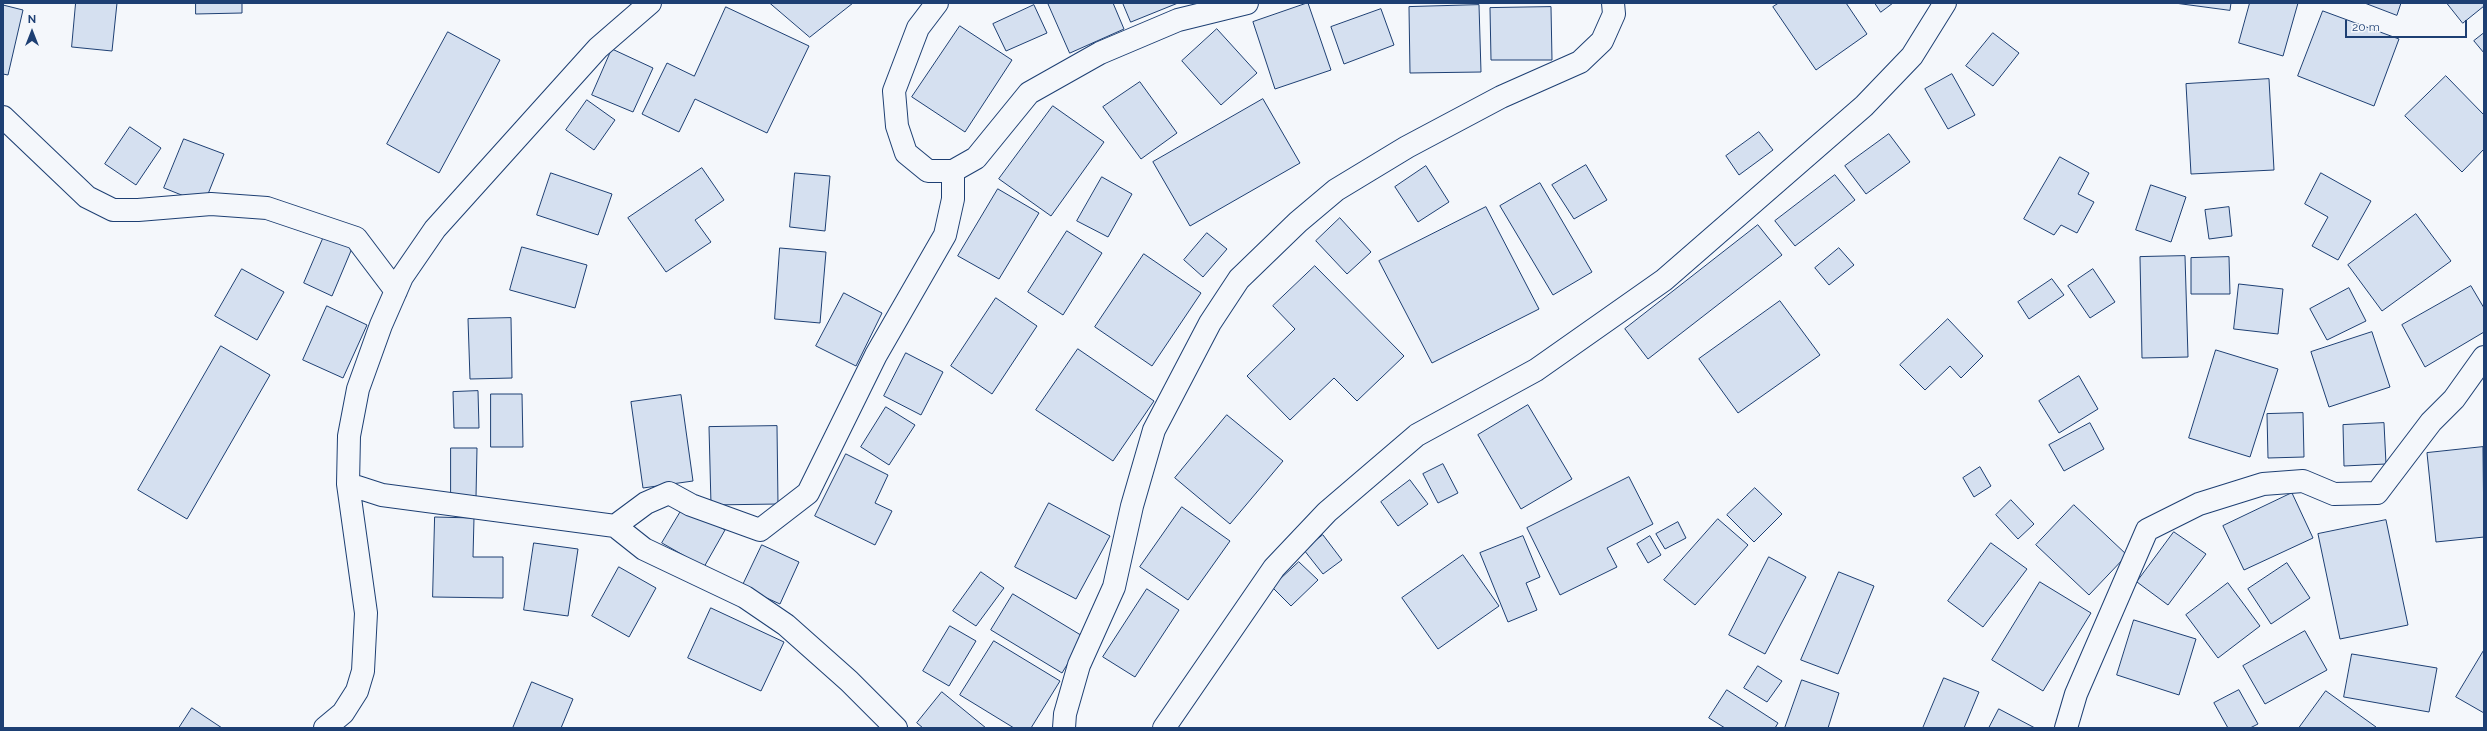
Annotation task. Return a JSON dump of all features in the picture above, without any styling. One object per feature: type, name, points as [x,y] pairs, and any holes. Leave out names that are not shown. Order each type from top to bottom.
[{"type":"main road","points":[[325,728],[343,713],[358,691],[363,671],[366,613],[348,484],[349,436],[358,389],[402,277],[435,229],[598,48],[650,3]]},
{"type":"main road","points":[[937,3],[918,28],[894,91],[897,126],[906,153],[928,171],[953,170],[976,158],[1029,93],[1100,54],[1178,20],[1247,3]]},
{"type":"main road","points":[[1064,728],[1065,714],[1078,665],[1114,587],[1132,506],[1154,430],[1210,323],[1239,279],[1298,222],[1336,190],[1407,147],[1501,97],[1580,62],[1602,41],[1614,14],[1613,3]]},
{"type":"main road","points":[[1164,728],[1274,568],[1327,512],[1417,435],[1536,370],[1664,280],[1864,106],[1912,56],[1945,3]]},
{"type":"main road","points":[[3,117],[87,197],[113,210],[138,210],[211,204],[267,208],[356,238],[396,291]]},
{"type":"main road","points":[[615,526],[646,503],[669,492],[691,505],[760,530],[808,492],[876,354],[945,235],[953,199],[953,170]]},
{"type":"main road","points":[[2066,728],[2076,694],[2147,530],[2199,504],[2263,484],[2303,481],[2334,494],[2377,493],[2431,422],[2454,399],[2484,357]]},
{"type":"main road","points":[[348,484],[382,495],[615,526],[644,549],[745,597],[786,625],[849,681],[896,728]]},
{"type":"building","points":[[76,3],[117,3],[112,51],[72,47]]},
{"type":"building","points":[[196,3],[242,3],[242,13],[196,14]]},
{"type":"building","points":[[770,3],[853,3],[810,37]]},
{"type":"building","points":[[1048,3],[1113,3],[1124,29],[1070,53]]},
{"type":"building","points":[[1123,3],[1178,3],[1131,22]]},
{"type":"building","points":[[1308,3],[1331,70],[1275,89],[1253,22]]},
{"type":"building","points":[[1779,3],[1846,3],[1867,34],[1816,70],[1773,7]]},
{"type":"building","points":[[1875,3],[1893,3],[1881,12]]},
{"type":"building","points":[[2175,3],[2231,3],[2230,10]]},
{"type":"building","points":[[2250,3],[2298,3],[2283,56],[2239,43]]},
{"type":"building","points":[[2365,3],[2401,3],[2397,15]]},
{"type":"building","points":[[2447,3],[2484,3],[2484,6],[2463,23]]},
{"type":"building","points":[[3,5],[23,10],[8,75],[3,74]]},
{"type":"building","points":[[1034,5],[1047,33],[1006,51],[993,24]]},
{"type":"building","points":[[1479,5],[1481,72],[1410,73],[1409,7]]},
{"type":"building","points":[[726,7],[809,46],[767,133],[695,99],[679,132],[642,114],[667,63],[694,76]]},
{"type":"building","points":[[1551,7],[1552,60],[1491,60],[1490,8]]},
{"type":"building","points":[[1381,9],[1394,45],[1344,64],[1331,27]]},
{"type":"building","points":[[2323,11],[2399,39],[2374,106],[2298,76]]},
{"type":"building","points":[[960,26],[1012,60],[965,132],[912,97]]},
{"type":"building","points":[[1217,29],[1257,73],[1221,105],[1182,61]]},
{"type":"building","points":[[448,32],[500,60],[439,173],[387,144]]},
{"type":"building","points":[[1993,33],[2019,53],[1993,86],[1966,66]]},
{"type":"building","points":[[2484,33],[2484,53],[2474,41]]},
{"type":"building","points":[[612,49],[653,68],[633,112],[592,95]]},
{"type":"building","points":[[1952,74],[1975,115],[1948,129],[1925,89]]},
{"type":"building","points":[[2446,76],[2484,115],[2484,149],[2462,172],[2405,116]]},
{"type":"building","points":[[2269,79],[2274,170],[2191,174],[2186,84]]},
{"type":"building","points":[[1140,82],[1177,133],[1141,159],[1103,107]]},
{"type":"building","points":[[1263,99],[1300,163],[1190,226],[1153,162]]},
{"type":"building","points":[[587,100],[615,120],[594,150],[566,130]]},
{"type":"building","points":[[1053,106],[1104,142],[1051,216],[999,179]]},
{"type":"building","points":[[130,127],[161,148],[136,185],[105,164]]},
{"type":"building","points":[[1759,132],[1773,150],[1739,175],[1726,156]]},
{"type":"building","points":[[1889,134],[1910,162],[1866,194],[1845,166]]},
{"type":"building","points":[[184,139],[224,154],[204,204],[164,188]]},
{"type":"building","points":[[2060,157],[2089,173],[2078,194],[2094,202],[2077,233],[2061,225],[2054,235],[2024,219]]},
{"type":"building","points":[[1586,165],[1607,200],[1574,219],[1552,185]]},
{"type":"building","points":[[1426,166],[1449,202],[1418,222],[1395,187]]},
{"type":"building","points":[[702,168],[724,200],[695,220],[711,242],[666,272],[628,218]]},
{"type":"building","points":[[551,173],[612,194],[598,235],[537,215]]},
{"type":"building","points":[[795,173],[830,176],[825,231],[790,227]]},
{"type":"building","points":[[2321,173],[2371,201],[2338,260],[2312,246],[2328,217],[2305,204]]},
{"type":"building","points":[[1835,175],[1855,200],[1795,246],[1775,221]]},
{"type":"building","points":[[1102,177],[1132,194],[1108,237],[1077,221]]},
{"type":"building","points":[[1540,183],[1592,272],[1553,295],[1500,206]]},
{"type":"building","points":[[2151,185],[2186,197],[2171,242],[2136,230]]},
{"type":"building","points":[[998,189],[1039,213],[999,279],[958,256]]},
{"type":"building","points":[[1486,207],[1539,309],[1432,363],[1379,261]]},
{"type":"building","points":[[2229,207],[2232,236],[2209,239],[2205,210]]},
{"type":"building","points":[[2416,214],[2451,261],[2382,311],[2348,265]]},
{"type":"building","points":[[1340,218],[1371,252],[1347,274],[1316,241]]},
{"type":"building","points":[[1758,225],[1782,255],[1648,359],[1625,329]]},
{"type":"building","points":[[1067,231],[1102,253],[1063,315],[1028,292]]},
{"type":"building","points":[[1207,233],[1227,249],[1203,277],[1184,260]]},
{"type":"building","points":[[325,234],[353,246],[332,296],[304,283]]},
{"type":"building","points":[[522,247],[587,265],[575,308],[510,290]]},
{"type":"building","points":[[780,248],[826,252],[820,323],[775,319]]},
{"type":"building","points":[[1839,248],[1854,265],[1829,285],[1815,268]]},
{"type":"building","points":[[1144,254],[1201,293],[1152,366],[1095,327]]},
{"type":"building","points":[[2185,256],[2188,357],[2142,358],[2140,257]]},
{"type":"building","points":[[2229,257],[2230,294],[2191,294],[2191,258]]},
{"type":"building","points":[[1315,266],[1404,356],[1357,401],[1334,378],[1290,420],[1247,376],[1295,329],[1273,306]]},
{"type":"building","points":[[242,269],[284,292],[257,340],[215,316]]},
{"type":"building","points":[[2093,269],[2115,302],[2090,318],[2068,286]]},
{"type":"building","points":[[2052,279],[2064,295],[2029,319],[2018,302]]},
{"type":"building","points":[[2239,284],[2283,289],[2278,334],[2234,329]]},
{"type":"building","points":[[2471,286],[2484,308],[2484,332],[2425,367],[2402,325]]},
{"type":"building","points":[[2349,288],[2366,321],[2327,340],[2310,309]]},
{"type":"building","points":[[844,293],[882,313],[856,366],[816,346]]},
{"type":"building","points":[[996,298],[1037,326],[992,394],[951,366]]},
{"type":"building","points":[[1780,301],[1820,355],[1738,413],[1699,359]]},
{"type":"building","points":[[327,306],[367,325],[343,378],[303,360]]},
{"type":"building","points":[[511,318],[512,378],[470,379],[468,319]]},
{"type":"building","points":[[1948,319],[1983,356],[1961,378],[1950,366],[1925,390],[1900,365]]},
{"type":"building","points":[[2372,332],[2390,387],[2329,407],[2311,352]]},
{"type":"building","points":[[221,346],[270,375],[187,519],[138,490]]},
{"type":"building","points":[[1078,349],[1154,401],[1113,461],[1036,410]]},
{"type":"building","points":[[2216,350],[2278,369],[2250,457],[2189,438]]},
{"type":"building","points":[[906,353],[943,372],[921,415],[884,396]]},
{"type":"building","points":[[2079,376],[2098,409],[2059,433],[2039,401]]},
{"type":"building","points":[[478,391],[479,428],[454,428],[453,392]]},
{"type":"building","points":[[491,394],[522,394],[523,447],[491,447]]},
{"type":"building","points":[[681,395],[693,481],[643,488],[631,402]]},
{"type":"building","points":[[1528,405],[1572,479],[1521,509],[1478,435]]},
{"type":"building","points":[[886,407],[915,425],[889,465],[861,447]]},
{"type":"building","points":[[2303,413],[2304,457],[2268,458],[2267,414]]},
{"type":"building","points":[[1227,415],[1283,461],[1230,524],[1175,478]]},
{"type":"building","points":[[2090,423],[2104,449],[2064,471],[2049,445]]},
{"type":"building","points":[[2384,423],[2386,464],[2344,466],[2343,425]]},
{"type":"building","points":[[777,426],[778,504],[711,505],[709,427]]},
{"type":"building","points":[[2483,447],[2484,537],[2436,542],[2427,453]]},
{"type":"building","points":[[451,448],[477,448],[476,497],[451,497]]},
{"type":"building","points":[[846,454],[888,475],[875,503],[892,511],[875,545],[815,516]]},
{"type":"building","points":[[1443,464],[1458,493],[1438,503],[1423,474]]},
{"type":"building","points":[[1980,467],[1991,486],[1974,497],[1963,478]]},
{"type":"building","points":[[1629,477],[1653,524],[1607,548],[1617,567],[1560,595],[1527,528]]},
{"type":"building","points":[[1410,480],[1428,504],[1398,526],[1381,502]]},
{"type":"building","points":[[1755,488],[1782,514],[1754,542],[1727,515]]},
{"type":"building","points":[[2292,493],[2313,538],[2244,570],[2223,526]]},
{"type":"building","points":[[2011,500],[2034,524],[2018,539],[1996,515]]},
{"type":"building","points":[[1049,503],[1110,536],[1076,599],[1015,567]]},
{"type":"building","points":[[2074,505],[2127,555],[2089,595],[2036,545]]},
{"type":"building","points":[[684,506],[725,530],[704,567],[662,543]]},
{"type":"building","points":[[1182,507],[1230,541],[1188,600],[1140,567]]},
{"type":"building","points":[[435,517],[474,518],[473,557],[503,557],[503,598],[433,597]]},
{"type":"building","points":[[1718,519],[1748,545],[1695,605],[1664,580]]},
{"type":"building","points":[[2386,520],[2408,625],[2340,639],[2318,534]]},
{"type":"building","points":[[1678,522],[1686,538],[1665,549],[1656,534]]},
{"type":"building","points":[[2174,532],[2206,554],[2168,605],[2137,582]]},
{"type":"building","points":[[1323,535],[1342,560],[1323,574],[1304,550]]},
{"type":"building","points":[[1523,536],[1540,577],[1526,583],[1537,610],[1508,622],[1480,553]]},
{"type":"building","points":[[1650,536],[1661,555],[1648,563],[1637,544]]},
{"type":"building","points":[[534,543],[578,549],[568,616],[524,610]]},
{"type":"building","points":[[1991,543],[2027,569],[1983,627],[1948,601]]},
{"type":"building","points":[[762,545],[799,562],[780,604],[742,587]]},
{"type":"building","points":[[1463,555],[1499,606],[1438,649],[1402,598]]},
{"type":"building","points":[[1769,557],[1806,577],[1765,654],[1729,635]]},
{"type":"building","points":[[1299,562],[1318,580],[1291,606],[1272,587]]},
{"type":"building","points":[[2287,563],[2310,598],[2271,624],[2248,589]]},
{"type":"building","points":[[619,567],[656,588],[629,637],[592,616]]},
{"type":"building","points":[[981,572],[1004,588],[976,626],[953,611]]},
{"type":"building","points":[[1839,572],[1874,586],[1838,674],[1801,660]]},
{"type":"building","points":[[2040,582],[2091,613],[2043,691],[1992,660]]},
{"type":"building","points":[[2228,583],[2260,626],[2218,658],[2186,615]]},
{"type":"building","points":[[1147,589],[1179,610],[1135,677],[1103,657]]},
{"type":"building","points":[[1013,594],[1084,637],[1062,673],[991,630]]},
{"type":"building","points":[[711,608],[784,642],[761,691],[688,658]]},
{"type":"building","points":[[2134,620],[2196,639],[2179,695],[2117,675]]},
{"type":"building","points":[[950,626],[976,641],[949,686],[923,671]]},
{"type":"building","points":[[2305,631],[2327,670],[2265,704],[2243,666]]},
{"type":"building","points":[[994,641],[1060,681],[1031,728],[1014,728],[960,695]]},
{"type":"building","points":[[2484,650],[2484,713],[2456,697]]},
{"type":"building","points":[[2352,654],[2437,668],[2429,712],[2344,697]]},
{"type":"building","points":[[1758,666],[1782,681],[1767,702],[1744,688]]},
{"type":"building","points":[[1944,678],[1979,692],[1964,728],[1923,728]]},
{"type":"building","points":[[1802,680],[1839,693],[1828,728],[1785,728]]},
{"type":"building","points":[[532,682],[573,699],[561,728],[513,728]]},
{"type":"building","points":[[1727,690],[1778,723],[1775,728],[1725,728],[1709,718]]},
{"type":"building","points":[[2239,690],[2258,724],[2250,728],[2228,728],[2214,703]]},
{"type":"building","points":[[2326,691],[2376,727],[2299,728]]},
{"type":"building","points":[[942,692],[986,728],[923,728],[917,723]]},
{"type":"building","points":[[192,708],[222,728],[179,728]]},
{"type":"building","points":[[1999,709],[2035,728],[1989,728]]}]
